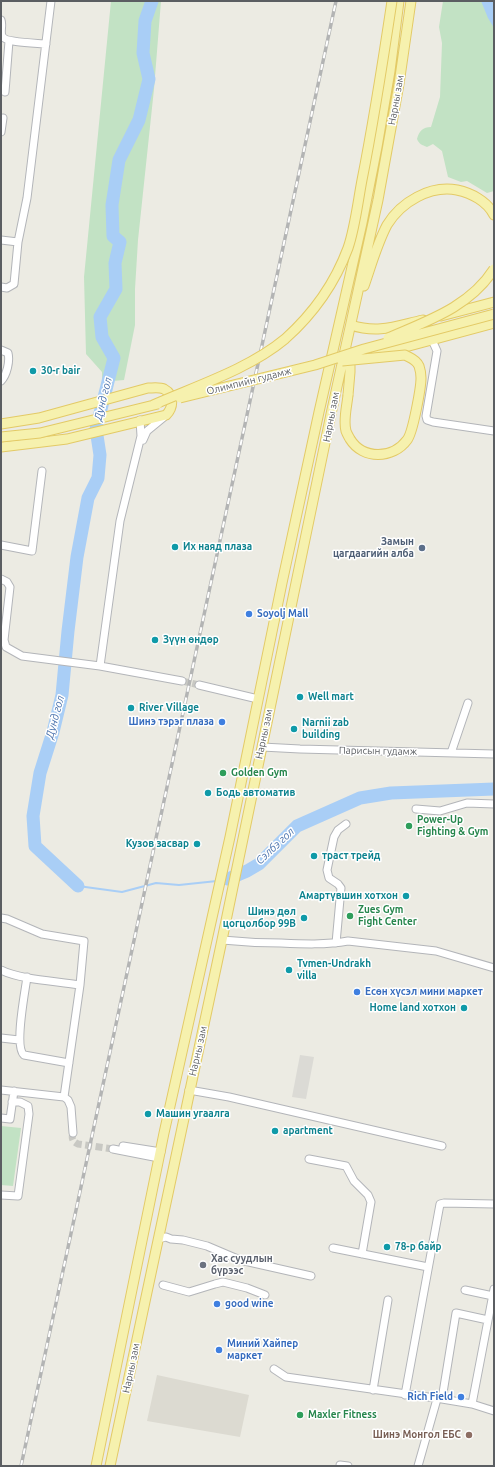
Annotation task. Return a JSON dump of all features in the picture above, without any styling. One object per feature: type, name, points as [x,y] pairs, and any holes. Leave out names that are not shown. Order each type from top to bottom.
[{"type":"main road","points":[[153,405],[231,372],[264,354],[302,323],[320,301],[336,276],[348,247],[354,220],[371,136],[392,1]]},
{"type":"main road","name":"Нарны зам","points":[[96,1466],[160,1155],[214,910],[282,582],[362,223],[390,71],[399,1]]},
{"type":"main road","name":"Нарны зам","points":[[110,1466],[229,907],[331,414],[346,364],[350,328],[388,149],[411,1]]},
{"type":"main road","points":[[353,313],[383,234],[394,216],[408,202],[422,194],[448,188],[475,196],[485,204],[494,215]]},
{"type":"main road","points":[[364,350],[448,312],[475,292],[487,280],[494,269]]},
{"type":"main road","points":[[350,328],[379,330],[444,316],[494,302]]},
{"type":"main road","points":[[466,309],[464,322],[465,326],[472,329]]},
{"type":"main road","name":"Олимпийн гудамж","points":[[1,437],[40,433],[315,365],[494,314]]},
{"type":"main road","points":[[444,316],[452,320],[455,325],[450,335]]},
{"type":"main road","points":[[315,365],[391,355],[405,355],[414,359],[419,366],[421,377],[412,429],[408,439],[399,448],[386,454],[373,455],[363,451],[354,444],[346,432],[345,417],[348,395],[346,364],[432,340],[450,335],[494,323]]},
{"type":"main road","points":[[1,424],[39,418],[148,388],[163,388],[168,392],[172,399],[170,411],[166,415],[136,421],[67,439],[1,447]]},
{"type":"main road","points":[[319,412],[331,414]]},
{"type":"main road","points":[[282,582],[288,587],[297,583]]},
{"type":"main road","points":[[280,595],[287,593],[290,594],[292,599]]},
{"type":"main road","points":[[174,1092],[179,1095],[189,1093]]},
{"type":"main road","points":[[102,1436],[109,1440],[116,1438]]},
{"type":"street","points":[[1,287],[7,288],[14,284],[18,242],[27,198],[51,1]]},
{"type":"street","points":[[1,20],[3,38],[9,41],[46,44]]},
{"type":"street","points":[[4,92],[9,41]]},
{"type":"street","points":[[1,132],[3,118]]},
{"type":"street","points":[[1,240],[18,242]]},
{"type":"street","points":[[432,340],[437,351],[426,416],[427,420],[494,431]]},
{"type":"street","points":[[1,350],[8,353],[9,358],[4,378],[1,381]]},
{"type":"street","points":[[140,445],[147,431],[166,415]]},
{"type":"street","points":[[100,666],[120,521],[142,432],[136,421]]},
{"type":"street","points":[[1,545],[32,551],[42,471]]},
{"type":"street","points":[[1,579],[7,582],[10,587],[4,640],[6,647],[22,656],[100,666],[182,681]]},
{"type":"street","points":[[199,685],[258,699]]},
{"type":"street","points":[[451,753],[468,703]]},
{"type":"street","name":"Парисын гудамж","points":[[262,747],[269,749],[494,754]]},
{"type":"street","points":[[416,809],[440,811],[466,803],[494,804]]},
{"type":"street","points":[[336,943],[341,888],[329,878],[327,870],[334,836],[338,830],[346,824]]},
{"type":"street","points":[[1,918],[7,919],[42,934],[84,941],[80,985],[64,1097]]},
{"type":"street","points":[[222,940],[299,944],[336,943],[348,941],[436,952],[494,968]]},
{"type":"street","points":[[1,970],[27,977],[80,985]]},
{"type":"street","points":[[27,977],[19,1040],[21,1053],[24,1055],[69,1063]]},
{"type":"street","points":[[1,1038],[19,1040]]},
{"type":"street","points":[[1,1090],[64,1097],[68,1100],[71,1107],[73,1133]]},
{"type":"street","points":[[1,1118],[10,1119],[14,1091]]},
{"type":"street","points":[[189,1093],[236,1099],[442,1146]]},
{"type":"street","points":[[1,1195],[18,1196],[29,1114],[28,1106],[20,1102],[12,1102]]},
{"type":"street","points":[[114,1147],[160,1155]]},
{"type":"street","points":[[309,1159],[346,1166],[354,1181],[368,1195],[370,1206],[362,1254]]},
{"type":"street","points":[[405,1395],[440,1204],[494,1204]]},
{"type":"street","points":[[158,1239],[166,1237],[208,1246],[240,1260],[311,1276]]},
{"type":"street","points":[[333,1248],[428,1267]]},
{"type":"street","points":[[162,1285],[189,1292],[223,1282],[248,1288],[265,1295]]},
{"type":"street","points":[[465,1290],[493,1292],[472,1404]]},
{"type":"street","points":[[373,1390],[388,1300]]},
{"type":"street","points":[[418,1466],[440,1399],[456,1313],[488,1320]]},
{"type":"street","points":[[274,1369],[286,1377],[472,1404],[494,1412]]},
{"type":"street","points":[[340,1466],[348,1466]]},
{"type":"shaded area","points":[[300,1055],[314,1057],[306,1099],[292,1097]]},
{"type":"shaded area","points":[[157,1375],[249,1395],[240,1437],[147,1421]]},
{"type":"green space","points":[[111,1],[161,1],[154,89],[138,240],[135,289],[135,325],[124,380],[102,382],[102,372],[86,354],[84,277]]},
{"type":"green space","points":[[443,1],[494,1],[494,191],[487,193],[467,181],[461,182],[448,177],[442,151],[433,144],[427,147],[424,146],[417,139],[422,130],[431,127],[440,97],[442,43],[439,27]]},
{"type":"green space","points":[[1,1126],[21,1128],[13,1186],[1,1185]]},
{"type":"water","points":[[481,1],[494,1],[494,28],[488,18]]},
{"type":"waterway","name":"Дунд гол","points":[[78,886],[35,846],[33,816],[40,773],[53,732],[62,695],[77,557],[88,498],[98,478],[100,455],[96,429],[114,358],[102,337],[100,317],[116,289],[115,263],[120,242],[113,236],[112,205],[119,160],[139,120],[149,79],[143,53],[145,21],[152,1]]},
{"type":"waterway","name":"Сэлбэ гол","points":[[228,879],[259,864],[297,826],[360,798],[391,793],[494,789]]},
{"type":"waterway","name":"Сэлбэ гол","points":[[78,886],[122,892],[156,883],[179,885],[217,881]]},
{"type":"tunnel","points":[[182,681],[199,685]]},
{"type":"tunnel","points":[[73,1133],[73,1140],[78,1144],[113,1149]]},
{"type":"railway","points":[[21,1466],[336,1]]},
{"type":"place","name":"30-r bair","points":[[33,371]]},
{"type":"place","name":"Их наяд плаза","points":[[175,547]]},
{"type":"place","name":"Замын цагдаагийн алба","points":[[422,548]]},
{"type":"place","name":"Soyolj Mall","points":[[249,614]]},
{"type":"place","name":"Зүүн өндөр","points":[[155,640]]},
{"type":"place","name":"Well mart","points":[[300,697]]},
{"type":"place","name":"River Village","points":[[131,708]]},
{"type":"place","name":"Шинэ тэрэг плаза","points":[[222,722]]},
{"type":"place","name":"Narnii zab building","points":[[294,729]]},
{"type":"place","name":"Golden Gym","points":[[223,773]]},
{"type":"place","name":"Бодь автоматив","points":[[208,793]]},
{"type":"place","name":"Power-Up Fighting & Gym","points":[[409,826]]},
{"type":"place","name":"Кузов засвар","points":[[197,844]]},
{"type":"place","name":"траст трейд","points":[[314,856]]},
{"type":"place","name":"Амартүвшин хотхон","points":[[406,896]]},
{"type":"place","name":"Zues Gym Fight Center","points":[[350,916]]},
{"type":"place","name":"Шинэ дөл цогцолбор 99В","points":[[304,918]]},
{"type":"place","name":"Tvmen-Undrakh villa","points":[[289,970]]},
{"type":"place","name":"Есөн хүсэл мини маркет","points":[[357,992]]},
{"type":"place","name":"Home land хотхон","points":[[464,1008]]},
{"type":"place","name":"Машин угаалга","points":[[148,1114]]},
{"type":"place","name":"apartment","points":[[275,1131]]},
{"type":"place","name":"78-р байр","points":[[387,1247]]},
{"type":"place","name":"Хас суудлын бүрээс","points":[[203,1265]]},
{"type":"place","name":"good wine","points":[[217,1304]]},
{"type":"place","name":"Миний Хайпер маркет","points":[[219,1350]]},
{"type":"place","name":"Rich Field","points":[[461,1397]]},
{"type":"place","name":"Maxler Fitness","points":[[300,1415]]},
{"type":"place","name":"Шинэ Монгол ЕБС","points":[[469,1435]]}]
